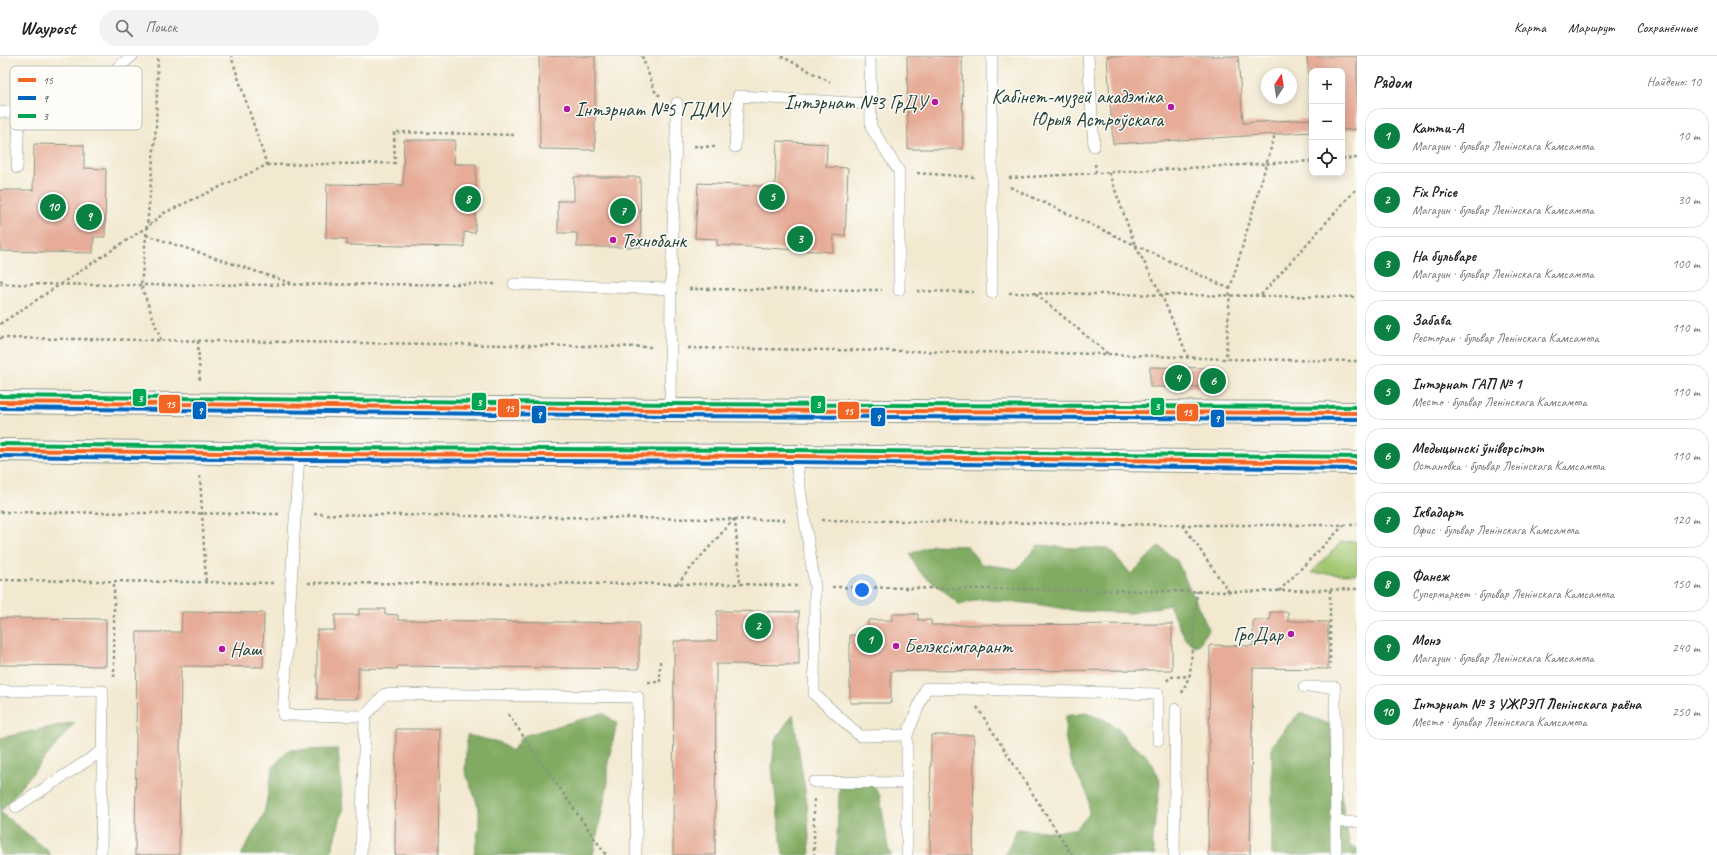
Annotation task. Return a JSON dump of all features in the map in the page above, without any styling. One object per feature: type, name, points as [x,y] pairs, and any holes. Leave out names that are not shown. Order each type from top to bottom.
[{"type":"main road","points":[[0,402],[670,410],[1357,413]]},
{"type":"main road","points":[[0,450],[299,454],[795,456],[1357,463]]},
{"type":"lane","points":[[120,66],[132,56]]},
{"type":"lane","points":[[870,56],[871,127],[899,171],[900,290]]},
{"type":"lane","points":[[992,56],[992,293]]},
{"type":"lane","points":[[1088,56],[1094,146]]},
{"type":"lane","points":[[735,147],[738,96],[871,104]]},
{"type":"lane","points":[[670,410],[671,289],[676,103]]},
{"type":"lane","points":[[17,168],[18,130]]},
{"type":"lane","points":[[514,284],[671,289]]},
{"type":"lane","points":[[299,454],[283,715],[365,716]]},
{"type":"lane","points":[[795,456],[806,520],[815,587],[814,694],[860,736],[907,735]]},
{"type":"lane","points":[[1304,687],[1335,687],[1336,855]]},
{"type":"lane","points":[[907,855],[907,735],[926,688],[1158,694],[1158,740]]},
{"type":"lane","points":[[0,691],[103,691],[100,855]]},
{"type":"lane","points":[[361,855],[365,716],[385,694],[638,697],[636,855]]},
{"type":"lane","points":[[1174,855],[1176,709]]},
{"type":"lane","points":[[16,807],[102,751]]},
{"type":"lane","points":[[814,782],[907,783]]},
{"type":"lane","points":[[1335,822],[1357,822]]},
{"type":"path","points":[[158,56],[156,126],[141,285],[161,340]]},
{"type":"path","points":[[231,56],[267,165]]},
{"type":"path","points":[[642,56],[656,94],[676,103]]},
{"type":"path","points":[[781,56],[836,86]]},
{"type":"path","points":[[0,324],[147,227],[164,213],[267,165],[394,162],[394,132],[516,135]]},
{"type":"path","points":[[1226,359],[1230,289],[1276,134]]},
{"type":"path","points":[[675,145],[735,147]]},
{"type":"path","points":[[1345,159],[1357,158]]},
{"type":"path","points":[[899,171],[992,179],[1309,161]]},
{"type":"path","points":[[1108,172],[1135,245],[1162,296],[1188,357]]},
{"type":"path","points":[[992,179],[1230,289]]},
{"type":"path","points":[[1261,295],[1357,188]]},
{"type":"path","points":[[146,235],[298,285]]},
{"type":"path","points":[[0,280],[7,284]]},
{"type":"path","points":[[0,284],[514,284]]},
{"type":"path","points":[[671,289],[900,290],[1162,296],[1261,295],[1357,297]]},
{"type":"path","points":[[1036,293],[1108,354]]},
{"type":"path","points":[[0,338],[1108,354],[1226,359],[1357,361]]},
{"type":"path","points":[[198,341],[200,386]]},
{"type":"path","points":[[200,470],[206,583]]},
{"type":"path","points":[[0,512],[296,514],[1183,525],[1357,525]]},
{"type":"path","points":[[735,519],[740,584]]},
{"type":"path","points":[[677,584],[735,519]]},
{"type":"path","points":[[1183,525],[1230,592]]},
{"type":"path","points":[[1278,591],[1344,525]]},
{"type":"path","points":[[0,580],[291,584],[740,584],[815,587],[1230,592],[1357,589]]},
{"type":"path","points":[[103,691],[114,681],[114,582]]},
{"type":"path","points":[[1330,590],[1331,687]]},
{"type":"path","points":[[1170,677],[1189,675],[1196,591]]},
{"type":"path","points":[[646,682],[660,682],[660,661]]},
{"type":"path","points":[[966,689],[1072,855]]},
{"type":"path","points":[[495,696],[606,855]]},
{"type":"path","points":[[814,782],[814,855]]},
{"type":"green space","points":[[1357,541],[1357,574],[1311,573],[1341,542]]},
{"type":"green space","points":[[933,545],[967,546],[981,564],[1017,569],[1038,545],[1073,548],[1108,548],[1131,574],[1159,546],[1177,561],[1209,630],[1197,647],[1186,640],[1169,605],[1132,613],[1078,611],[1035,604],[979,599],[960,605],[919,571],[910,554]]},
{"type":"green space","points":[[603,713],[617,723],[608,762],[608,782],[593,855],[474,855],[479,827],[479,808],[465,771],[467,735],[498,742],[512,751],[523,736]]},
{"type":"green space","points":[[1085,713],[1103,719],[1119,729],[1128,742],[1144,753],[1153,765],[1160,781],[1152,845],[1155,855],[1005,855],[1017,829],[1057,832],[1077,828],[1089,814],[1088,795],[1070,761],[1065,735],[1066,716]]},
{"type":"green space","points":[[1300,713],[1329,724],[1350,847],[1357,848],[1357,855],[1272,855],[1272,746],[1289,724]]},
{"type":"green space","points":[[793,714],[807,803],[810,855],[783,855],[772,768],[775,740]]},
{"type":"green space","points":[[75,722],[0,812],[0,738]]},
{"type":"green space","points":[[338,749],[343,810],[330,855],[241,855],[264,814],[273,767],[288,750]]},
{"type":"green space","points":[[840,776],[872,783],[880,796],[888,848],[892,855],[836,855]]},
{"type":"green space","points":[[0,812],[46,849],[51,855],[0,855]]},
{"type":"building","name":"Інтэрнат №5 ГДМУ","points":[[539,56],[595,56],[595,150],[540,149]]},
{"type":"building","name":"Інтэрнат №3 ГрДУ","points":[[907,56],[962,56],[963,149],[908,149]]},
{"type":"building","points":[[1107,56],[1238,56],[1243,123],[1309,119],[1309,132],[1113,144]]},
{"type":"building","points":[[1307,56],[1357,56],[1357,129],[1345,130],[1345,68],[1309,68],[1309,83]]},
{"type":"building","points":[[404,140],[455,140],[454,164],[476,164],[475,233],[464,232],[464,247],[347,245],[347,239],[326,238],[327,184],[403,185]]},
{"type":"building","points":[[777,141],[827,144],[826,167],[848,168],[845,236],[834,235],[833,252],[717,245],[717,239],[695,238],[698,183],[775,187]]},
{"type":"building","points":[[34,144],[84,145],[84,168],[106,169],[105,237],[94,237],[93,253],[0,251],[0,190],[33,190]]},
{"type":"building","points":[[574,177],[640,177],[641,247],[577,247],[577,233],[558,233],[558,201],[574,201]]},
{"type":"building","points":[[1150,367],[1206,368],[1206,387],[1150,387]]},
{"type":"building","points":[[359,609],[385,609],[385,614],[398,615],[398,620],[639,623],[639,669],[398,666],[397,669],[358,668],[358,699],[317,699],[317,630],[335,630],[335,615],[359,615]]},
{"type":"building","points":[[717,611],[799,612],[799,665],[716,664],[715,855],[673,855],[674,641],[717,641]]},
{"type":"building","points":[[182,612],[264,613],[263,667],[181,666],[179,855],[135,855],[137,632],[181,632]]},
{"type":"building","points":[[1270,612],[1288,612],[1288,621],[1328,622],[1328,669],[1253,668],[1250,855],[1208,855],[1210,645],[1253,646],[1253,620],[1270,620]]},
{"type":"building","points":[[892,614],[918,614],[918,620],[931,620],[931,625],[1172,624],[1172,670],[891,671],[891,703],[850,703],[850,635],[868,635],[868,620],[892,620]]},
{"type":"building","points":[[0,618],[106,619],[106,666],[0,665]]},
{"type":"building","points":[[396,729],[440,729],[438,855],[395,855]]},
{"type":"building","points":[[931,735],[974,735],[973,855],[930,855]]},
{"type":"transit line","name":"3","points":[[0,396],[670,404],[1357,407]]},
{"type":"transit line","name":"15","points":[[0,402],[670,410],[1357,413]]},
{"type":"transit line","name":"9","points":[[0,408],[670,416],[1357,419]]},
{"type":"transit line","name":"3","points":[[0,444],[299,448],[795,450],[1357,457]]},
{"type":"transit line","name":"15","points":[[0,450],[299,454],[795,456],[1357,463]]},
{"type":"transit line","name":"9","points":[[0,456],[299,460],[795,462],[1357,469]]},
{"type":"place","name":"Інтэрнат №3 ГрДУ","points":[[935,102]]},
{"type":"place","name":"Кабінет-музей акадэміка Юрыя Астроўскага","points":[[1171,107]]},
{"type":"place","name":"Інтэрнат №5 ГДМУ","points":[[567,109]]},
{"type":"place","name":"Інтэрнат ГАП № 1","points":[[772,197]]},
{"type":"place","name":"Фанеж","points":[[468,199]]},
{"type":"place","name":"Інтэрнат № 3 УЖРЭП Ленінскага раёна","points":[[53,207]]},
{"type":"place","name":"Іквадарт","points":[[623,211]]},
{"type":"place","name":"Монэ","points":[[89,217]]},
{"type":"place","name":"На бульваре","points":[[800,239]]},
{"type":"place","name":"Технобанк","points":[[613,240]]},
{"type":"place","name":"Забава","points":[[1178,378]]},
{"type":"place","name":"Медыцынскі ўніверсітэт","points":[[1213,381]]},
{"type":"place","name":"Fix Price","points":[[758,626]]},
{"type":"place","name":"ГроДар","points":[[1291,634]]},
{"type":"place","name":"Катти-А","points":[[870,640]]},
{"type":"place","name":"Белэксімгарант","points":[[896,646]]},
{"type":"place","name":"Наш","points":[[222,649]]}]
